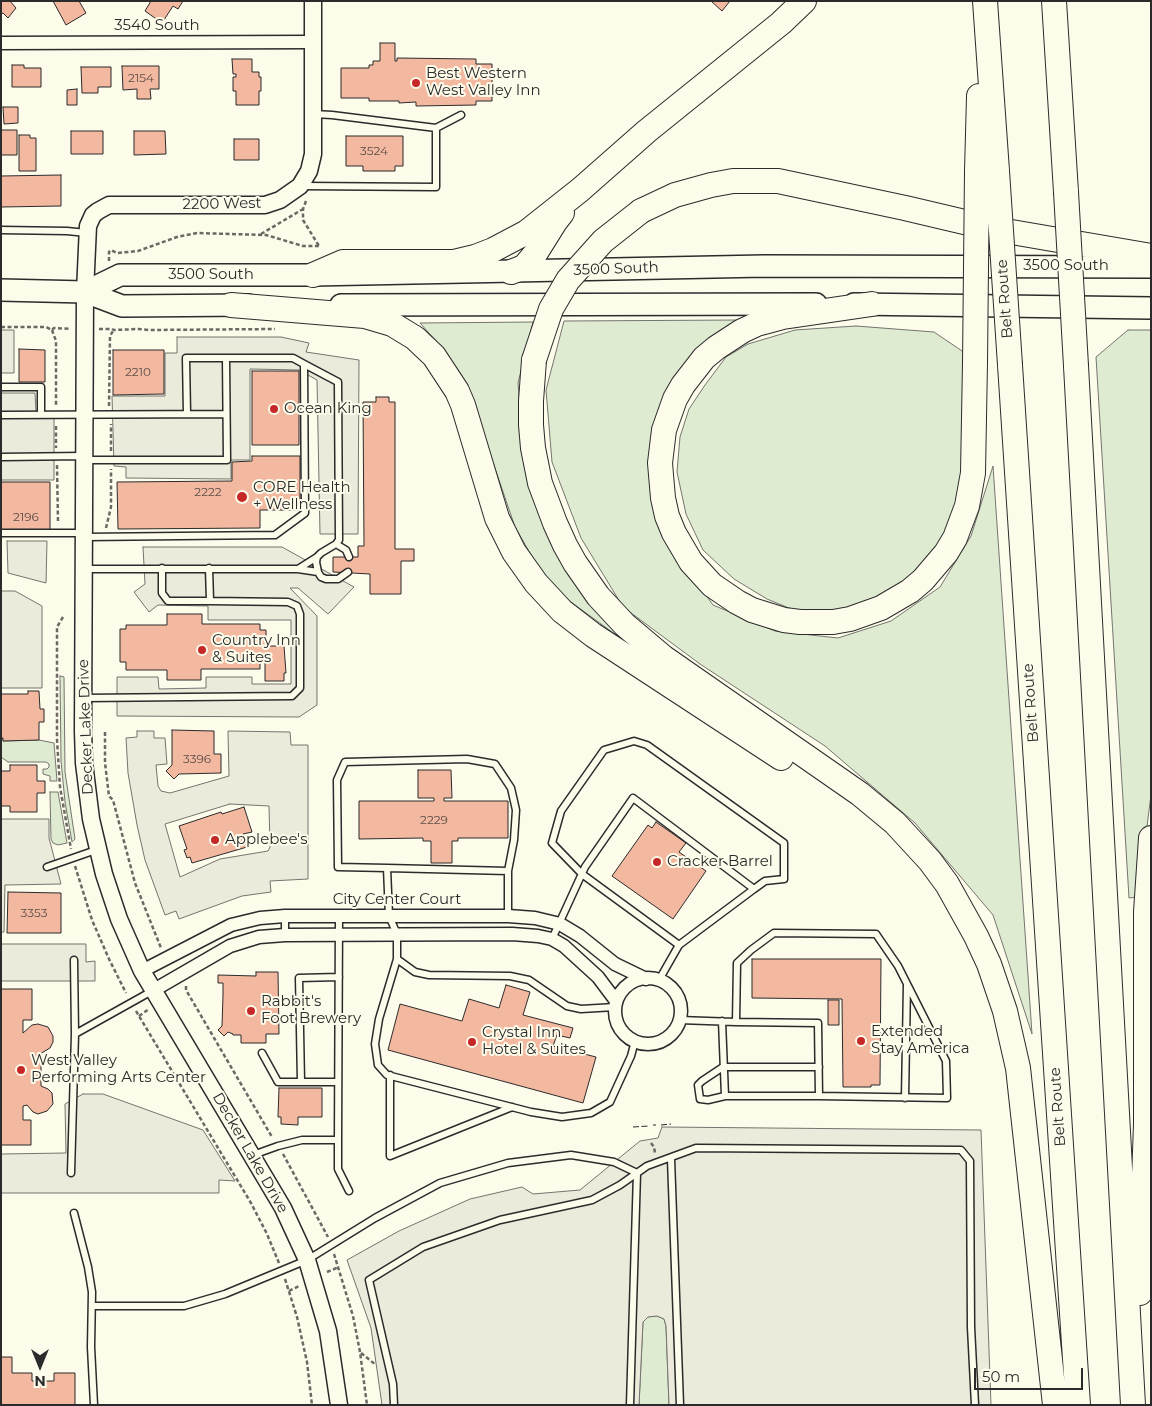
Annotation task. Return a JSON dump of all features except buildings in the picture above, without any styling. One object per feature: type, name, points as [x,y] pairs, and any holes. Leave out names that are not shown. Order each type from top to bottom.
[{"type":"highway","points":[[313,275],[343,262],[454,262],[493,250],[527,232],[580,190],[647,131],[781,23],[804,1]]},
{"type":"highway","points":[[1054,1],[1076,366],[1132,1401]]},
{"type":"highway","name":"Belt Route","points":[[986,9],[987,172],[1010,365],[1078,1405]]},
{"type":"highway","points":[[872,304],[783,317],[757,324],[742,331],[722,343],[704,358],[683,384],[675,399],[664,430],[660,463],[662,498],[667,516],[674,533],[691,562],[712,584],[752,610],[784,620],[800,622],[833,622],[866,614],[896,600],[923,580],[946,553],[955,538],[967,506],[973,473],[975,363],[987,172]]},
{"type":"highway","points":[[1054,1405],[1018,1068],[1010,1030],[999,994],[986,957],[962,908],[947,884],[912,839],[884,813],[860,794],[655,651],[611,611],[586,580],[565,545],[555,523],[540,483],[536,466],[530,401],[534,360],[552,309],[568,280],[603,241],[640,212],[675,195],[711,185],[741,181],[778,181],[994,229],[1151,256]]},
{"type":"highway","points":[[511,272],[524,266],[536,254],[555,222],[580,190]]},
{"type":"highway","points":[[231,305],[365,316],[398,328],[425,347],[442,366],[457,391],[498,518],[514,552],[542,590],[562,611],[593,635],[852,805],[891,837],[912,858],[948,904],[976,949],[999,994]]},
{"type":"highway","points":[[1132,1401],[1139,1313],[1145,1176],[1146,912],[1151,838]]},
{"type":"main road","name":"3500 South","points":[[85,292],[120,275],[313,275],[793,266],[1151,267]]},
{"type":"main road","name":"3500 South","points":[[1,290],[85,292],[122,306],[872,304],[1151,308]]},
{"type":"street","name":"2200 West","points":[[85,292],[87,233],[90,221],[98,210],[109,205],[265,204],[303,194],[312,162],[313,1]]},
{"type":"street","name":"3540 South","points":[[1,43],[313,42]]},
{"type":"street","name":"Decker Lake Drive","points":[[85,292],[83,730],[86,778],[98,850],[119,919],[142,971],[253,1155],[283,1208],[307,1260],[328,1331],[339,1405]]},
{"type":"street","name":"City Center Court","points":[[142,971],[231,925],[260,918],[285,916],[508,916],[536,918],[560,924],[580,936],[615,964],[667,985],[674,992],[678,1000],[679,1020]]},
{"type":"street","points":[[154,990],[239,942],[258,937],[285,935],[512,934],[538,936],[552,940],[574,954],[598,977],[616,1004]]},
{"type":"street","points":[[652,979],[638,980],[628,984],[621,992],[616,1004],[616,1020],[620,1029],[635,1041],[644,1044],[653,1043],[662,1040],[676,1028],[679,1020]]},
{"type":"lane","points":[[313,114],[436,128],[461,114]]},
{"type":"lane","points":[[303,194],[436,187],[436,128]]},
{"type":"lane","points":[[1,230],[67,230],[87,233]]},
{"type":"lane","points":[[186,414],[186,358],[293,358],[338,382],[339,540],[336,544],[298,569]]},
{"type":"lane","points":[[1,457],[111,460],[227,460],[226,358]]},
{"type":"lane","points":[[1,534],[104,537],[275,535],[305,513],[304,364]]},
{"type":"lane","points":[[1,387],[41,387],[41,415]]},
{"type":"lane","points":[[1,414],[226,414]]},
{"type":"lane","points":[[336,544],[346,550],[350,557]]},
{"type":"lane","points":[[317,557],[316,567],[321,577],[338,580],[348,572]]},
{"type":"lane","points":[[83,698],[292,696],[300,688],[300,614],[296,606],[288,602],[168,601],[162,593],[162,568]]},
{"type":"lane","points":[[209,568],[210,601]]},
{"type":"lane","points":[[83,569],[298,569],[318,572]]},
{"type":"lane","points":[[652,979],[679,944],[765,881],[784,879],[784,843],[648,745],[634,741],[604,750],[561,811],[552,843],[582,874],[679,944]]},
{"type":"lane","points":[[508,871],[338,867],[337,780],[345,762],[467,759],[495,764],[511,788],[516,810],[514,840],[508,871],[508,916]]},
{"type":"lane","points":[[552,940],[585,867],[633,798],[754,889]]},
{"type":"lane","points":[[47,867],[98,850]]},
{"type":"lane","points":[[387,868],[389,916],[397,934],[397,959],[379,1019],[375,1044],[378,1065],[387,1075],[531,1112],[562,1117],[592,1113],[610,1102],[631,1056],[635,1041]]},
{"type":"lane","points":[[285,916],[285,935]]},
{"type":"lane","points":[[339,916],[338,1169],[348,1191]]},
{"type":"lane","points":[[736,1022],[737,963],[774,933],[876,934],[907,982],[946,1061],[947,1098],[725,1096],[708,1100],[700,1099],[698,1094],[698,1086],[702,1081],[723,1067],[819,1067]]},
{"type":"lane","points":[[397,959],[415,972],[429,975],[510,976],[529,980],[567,1006],[581,1009],[616,1004]]},
{"type":"lane","points":[[71,1173],[75,1034],[74,960]]},
{"type":"lane","points":[[301,1082],[299,978],[339,977]]},
{"type":"lane","points":[[905,1098],[907,982]]},
{"type":"lane","points":[[75,1034],[154,990]]},
{"type":"lane","points":[[679,1020],[818,1023],[819,1096]]},
{"type":"lane","points":[[722,1021],[725,1096]]},
{"type":"lane","points":[[262,1053],[278,1082],[338,1082]]},
{"type":"lane","points":[[390,1075],[390,1156],[512,1107]]},
{"type":"lane","points":[[253,1155],[302,1140],[338,1140]]},
{"type":"lane","points":[[394,1405],[393,1384],[370,1280],[424,1247],[500,1220],[592,1200],[620,1185],[648,1166],[696,1148],[961,1150],[970,1161],[971,1317],[975,1405]]},
{"type":"lane","points":[[92,1306],[184,1306],[226,1294],[307,1260],[375,1218],[440,1183],[508,1163],[571,1155],[614,1162],[637,1173]]},
{"type":"lane","points":[[671,1158],[680,1405]]},
{"type":"lane","points":[[630,1405],[637,1173]]},
{"type":"lane","points":[[74,1213],[88,1267],[92,1292],[90,1348],[94,1405]]},
{"type":"path","points":[[109,252],[111,250],[117,253],[138,251],[187,234],[266,235],[303,246],[319,246],[303,220],[303,194]]},
{"type":"path","points":[[260,235],[303,209]]},
{"type":"path","points":[[1,327],[46,327],[53,329],[56,341],[56,412]]},
{"type":"path","points":[[104,537],[111,507],[110,336],[113,329],[283,329]]},
{"type":"path","points":[[56,422],[56,449]]},
{"type":"path","points":[[56,467],[57,521]]},
{"type":"path","points":[[63,617],[57,627],[57,740],[60,787],[69,843]]},
{"type":"path","points":[[105,732],[105,763],[109,796],[113,800],[135,884],[160,946]]},
{"type":"path","points":[[74,865],[92,920],[108,959],[124,989]]},
{"type":"path","points":[[186,986],[186,990],[325,1230]]},
{"type":"path","points":[[135,1009],[251,1203],[275,1254]]},
{"type":"path","points":[[139,1016],[144,1012]]},
{"type":"path","points":[[654,1147],[658,1142]]},
{"type":"path","points":[[338,1261],[353,1316],[367,1405]]},
{"type":"path","points":[[332,1270],[339,1267]]},
{"type":"path","points":[[288,1286],[298,1317],[312,1405]]},
{"type":"path","points":[[289,1291],[294,1288]]},
{"type":"path","points":[[360,1352],[376,1365]]},
{"type":"green space","points":[[741,320],[654,428],[670,545],[713,605],[775,631],[838,638],[891,621],[940,587],[971,536],[993,466],[1032,1034],[993,915],[915,823],[825,746],[700,664],[623,607],[581,538],[552,462],[546,390],[564,321]]},
{"type":"green space","points":[[533,322],[518,383],[522,437],[537,498],[653,662],[549,586],[515,527],[469,392],[446,352],[420,323]]},
{"type":"green space","points":[[856,326],[934,332],[968,355],[964,482],[949,539],[919,576],[861,607],[796,611],[767,599],[734,579],[703,550],[686,514],[677,472],[680,437],[689,409],[726,357],[748,344],[795,330]]},
{"type":"green space","points":[[1128,330],[1151,330],[1151,795],[1138,897],[1129,898],[1096,357]]},
{"type":"green space","points":[[60,676],[64,677],[65,772],[75,839],[72,842],[65,802],[61,761]]},
{"type":"green space","points":[[1,738],[3,738],[3,741],[39,740],[54,743],[57,781],[50,781],[50,776],[43,774],[43,769],[49,767],[49,764],[46,762],[8,762],[1,757]]},
{"type":"green space","points":[[50,792],[58,792],[67,843],[58,845],[53,843],[51,839]]},
{"type":"green space","points":[[657,1316],[664,1319],[666,1326],[669,1405],[639,1405],[643,1322],[647,1317]]},
{"type":"shaded area","points":[[1,330],[14,330],[14,373],[1,373]]},
{"type":"shaded area","points":[[177,337],[281,337],[309,343],[306,352],[359,360],[358,534],[320,534],[317,380],[299,370],[250,369],[250,460],[231,460],[231,479],[126,478],[126,467],[114,466],[112,396],[165,396],[165,353],[177,353]]},
{"type":"shaded area","points":[[1,393],[35,393],[36,412],[54,412],[54,480],[1,480]]},
{"type":"shaded area","points":[[7,541],[47,541],[46,583],[8,573]]},
{"type":"shaded area","points":[[143,547],[282,547],[354,587],[328,614],[298,588],[290,588],[317,616],[317,705],[299,717],[117,716],[117,677],[158,677],[159,689],[206,688],[206,677],[252,677],[252,684],[291,684],[291,620],[208,620],[208,606],[158,605],[149,612],[134,592],[145,584]]},
{"type":"shaded area","points":[[1,591],[15,591],[42,606],[42,688],[1,688]]},
{"type":"shaded area","points":[[137,731],[154,731],[154,738],[165,738],[167,764],[156,765],[158,786],[161,791],[170,793],[229,776],[228,731],[290,732],[291,745],[308,745],[308,879],[270,881],[271,892],[242,896],[179,919],[176,911],[165,915],[145,860],[128,773],[126,738],[137,737]],"holes":[[[230,804],[269,806],[270,847],[268,851],[220,859],[180,877],[165,824]]]},
{"type":"shaded area","points":[[1,819],[49,819],[49,838],[61,884],[5,885],[4,932],[1,932]]},
{"type":"shaded area","points":[[1,944],[86,944],[86,962],[95,961],[95,981],[1,981]]},
{"type":"shaded area","points":[[83,1094],[103,1094],[203,1130],[235,1181],[219,1180],[219,1193],[1,1193],[1,1154],[66,1153],[65,1104]]},
{"type":"shaded area","points":[[662,1127],[981,1130],[991,1405],[669,1405],[666,1326],[664,1319],[657,1316],[648,1317],[643,1322],[639,1405],[382,1405],[371,1328],[347,1260],[399,1231],[470,1199],[522,1187],[533,1194],[580,1190],[640,1141],[658,1138]]},
{"type":"fence","points":[[661,1125],[671,1124]]},
{"type":"fence","points":[[633,1127],[649,1126]]},
{"type":"place","name":"Best Western West Valley Inn","points":[[416,83]]},
{"type":"place","name":"Ocean King","points":[[274,409]]},
{"type":"place","name":"CORE Health + Wellness","points":[[242,497]]},
{"type":"place","name":"Country Inn & Suites","points":[[202,650]]},
{"type":"place","name":"Applebee's","points":[[215,840]]},
{"type":"place","name":"Cracker Barrel","points":[[657,862]]},
{"type":"place","name":"Rabbit's Foot Brewery","points":[[251,1011]]},
{"type":"place","name":"Extended Stay America","points":[[861,1041]]},
{"type":"place","name":"Crystal Inn Hotel & Suites","points":[[472,1042]]},
{"type":"place","name":"West Valley Performing Arts Center","points":[[21,1070]]}]
